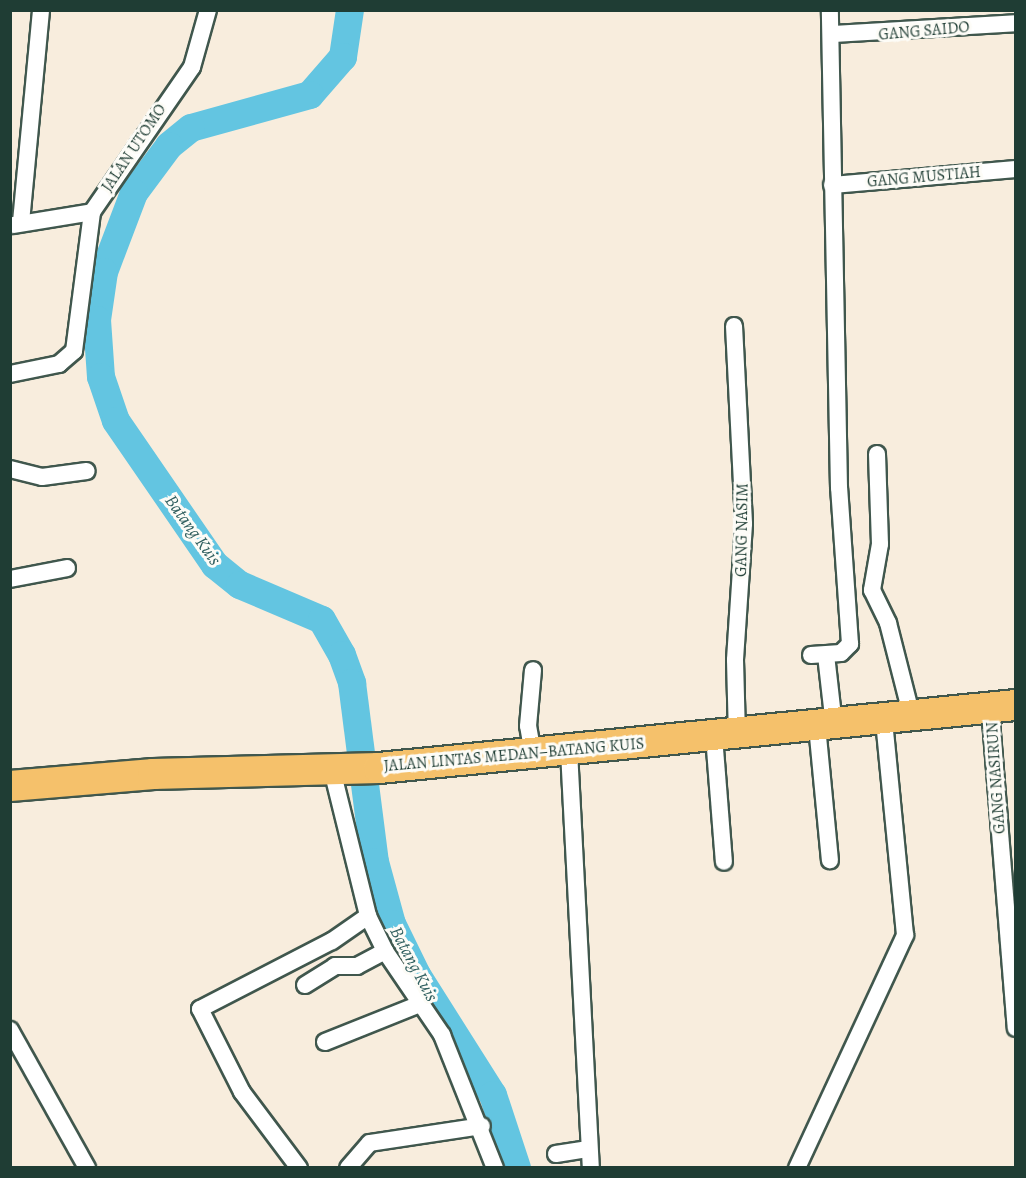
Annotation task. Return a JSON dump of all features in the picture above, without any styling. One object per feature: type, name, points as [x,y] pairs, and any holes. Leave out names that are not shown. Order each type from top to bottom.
[{"type":"highway","name":"JALAN LINTAS MEDAN–BATANG KUIS","points":[[10,786],[165,773],[354,769],[569,751],[1003,706]]},
{"type":"street","points":[[10,374],[59,364],[74,351],[92,212],[16,224],[41,10]]},
{"type":"street","name":"JALAN UTOMO","points":[[92,212],[192,68],[208,10]]},
{"type":"street","points":[[830,10],[833,34],[832,185],[839,488],[850,644],[841,653],[818,655],[825,726],[830,860]]},
{"type":"street","name":"GANG SAIDO","points":[[833,34],[1016,22]]},
{"type":"street","name":"GANG MUSTIAH","points":[[832,185],[1016,169]]},
{"type":"street","name":"GANG NASIM","points":[[724,862],[726,735],[735,660],[744,524],[734,326]]},
{"type":"street","points":[[797,1167],[905,935],[898,718],[888,623],[872,590],[880,544],[877,454]]},
{"type":"street","points":[[10,470],[42,477],[87,471]]},
{"type":"street","points":[[10,579],[67,568]]},
{"type":"street","points":[[533,670],[528,726],[533,754]]},
{"type":"street","name":"GANG NASIRUN","points":[[1003,706],[1016,1028]]},
{"type":"street","points":[[569,751],[591,1167]]},
{"type":"street","points":[[354,769],[368,916],[385,951],[442,1035],[482,1126],[495,1167]]},
{"type":"street","points":[[299,1167],[242,1092],[200,1009],[332,941],[368,916]]},
{"type":"street","points":[[305,985],[335,966],[357,966],[385,951]]},
{"type":"street","points":[[325,1042],[420,1004]]},
{"type":"street","points":[[10,1030],[87,1167]]},
{"type":"street","points":[[348,1167],[370,1143],[482,1126]]},
{"type":"street","points":[[556,1154],[589,1149]]},
{"type":"waterway","name":"Batang Kuis","points":[[350,10],[343,57],[310,95],[191,128],[169,146],[134,193],[104,272],[97,320],[101,377],[116,421],[215,565],[240,585],[322,620],[342,655],[352,683],[375,862],[392,924],[417,975],[493,1095],[517,1168]]}]
